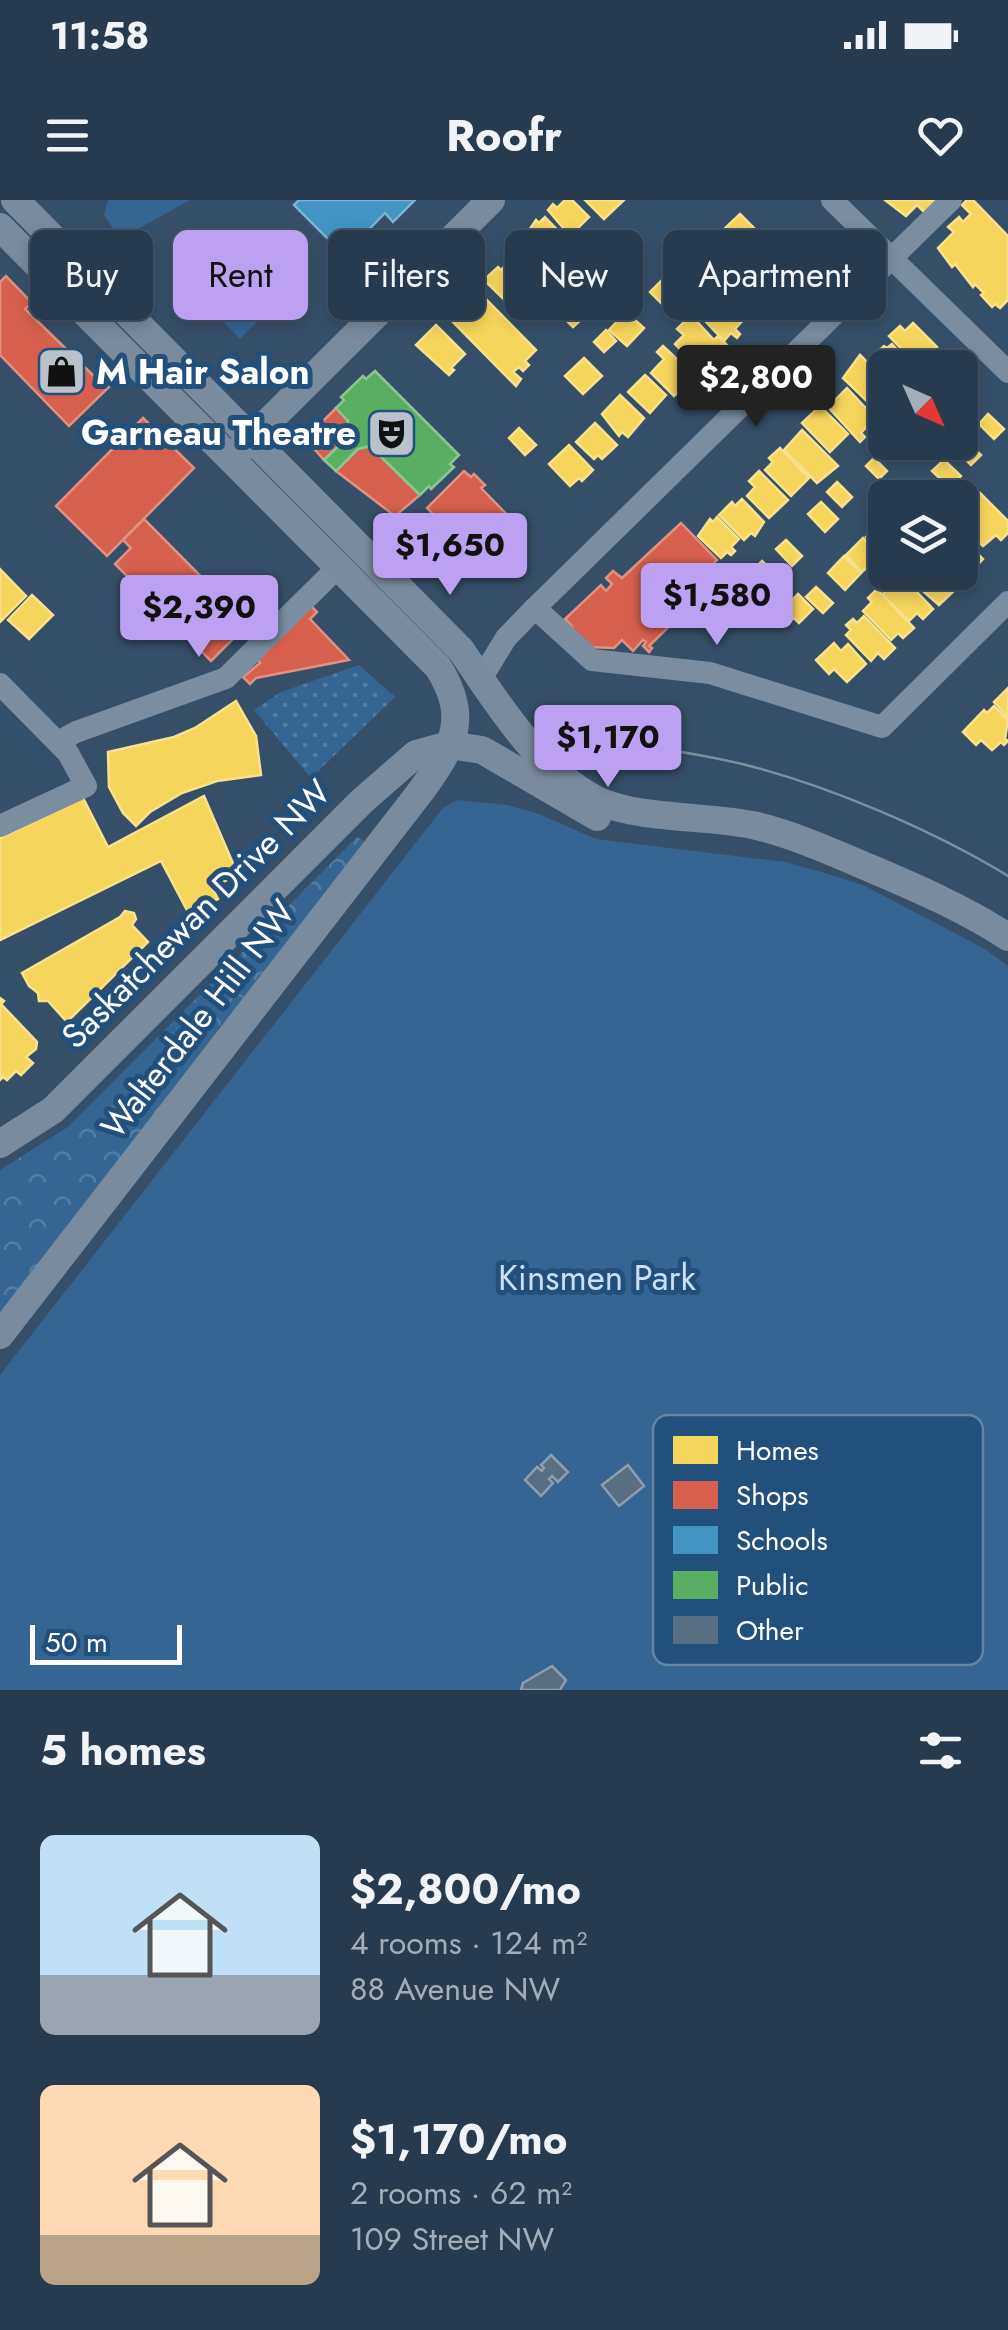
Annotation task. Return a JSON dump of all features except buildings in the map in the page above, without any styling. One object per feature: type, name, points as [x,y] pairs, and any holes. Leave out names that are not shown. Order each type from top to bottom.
[{"type":"main road","points":[[240,449],[490,200]]},
{"type":"main road","points":[[25,204],[338,567],[438,667],[450,686],[458,716],[449,745],[482,750],[524,771],[589,815],[618,824],[752,837],[783,834]]},
{"type":"main road","points":[[2,232],[461,650],[494,702],[524,737],[558,770],[600,801],[755,826],[820,846],[946,901],[1008,937]]},
{"type":"main road","name":"Saskatchewan Drive NW","points":[[0,1144],[37,1122],[72,1092],[402,763],[416,754],[449,745]]},
{"type":"main road","name":"Walterdale Hill NW","points":[[0,1335],[404,813],[449,745]]},
{"type":"street","points":[[832,200],[1008,372]]},
{"type":"street","points":[[480,679],[506,638],[535,608],[951,200]]},
{"type":"street","points":[[2,232],[25,204]]},
{"type":"street","points":[[58,742],[226,678],[338,567]]},
{"type":"street","points":[[535,608],[592,660],[710,673],[882,726],[1008,602]]},
{"type":"street","points":[[0,684],[58,742],[86,786],[0,826]]},
{"type":"green space","points":[[108,200],[190,200],[136,230],[114,230],[104,215]]},
{"type":"green space","points":[[222,320],[259,320],[240,339]]},
{"type":"green space","points":[[359,665],[395,697],[311,778],[254,710],[281,692]]},
{"type":"green space","name":"Kinsmen Park","points":[[457,800],[507,805],[539,814],[596,839],[785,862],[828,874],[863,885],[985,949],[1008,966],[1008,1690],[0,1690],[0,1375],[443,808]]},
{"type":"green space","points":[[357,837],[366,842],[0,1323],[0,1170],[68,1127]]},
{"type":"tram line","points":[[553,736],[695,754],[775,773],[879,811],[1008,876]]},
{"type":"place","name":"M Hair Salon","points":[[61,372]]},
{"type":"place","name":"Garneau Theatre","points":[[391,433]]}]
